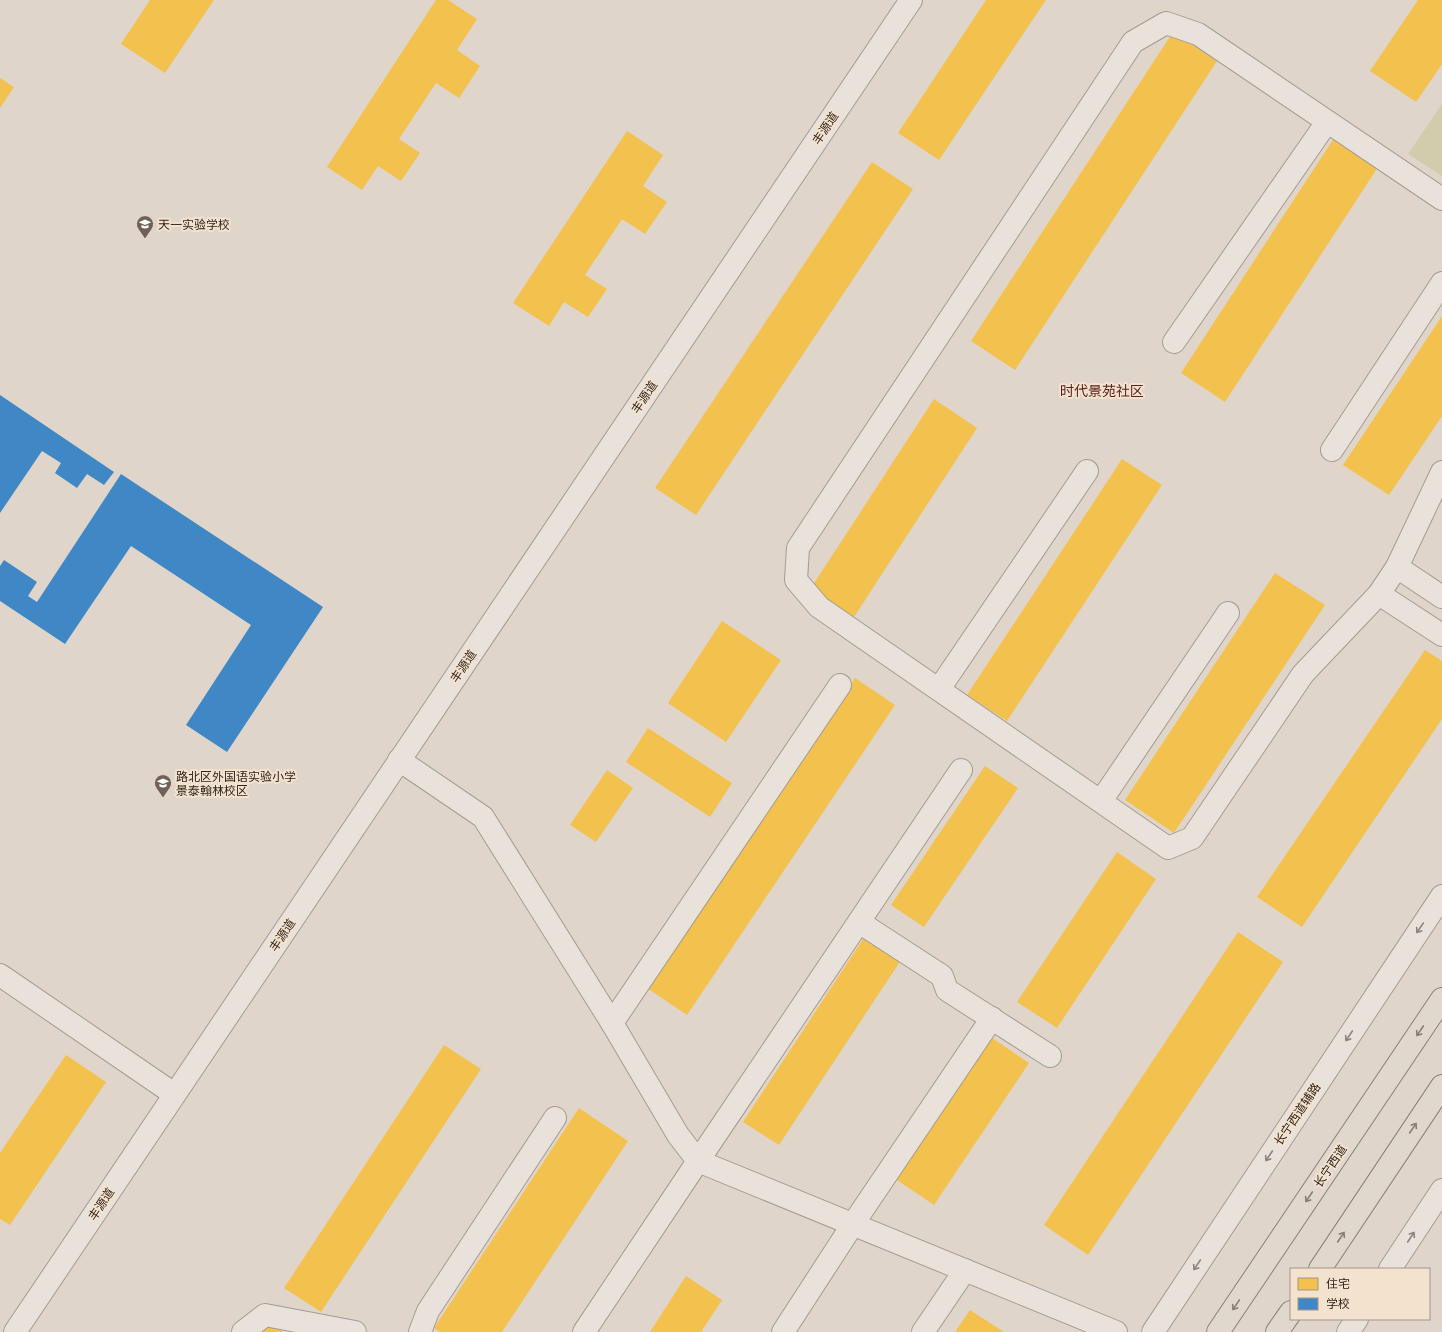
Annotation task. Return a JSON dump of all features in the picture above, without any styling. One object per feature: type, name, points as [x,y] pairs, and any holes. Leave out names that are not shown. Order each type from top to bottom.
[{"type":"main road","name":"长宁西道","points":[[1218,1332],[1442,999]]},
{"type":"main road","points":[[1321,1268],[1442,1086]]},
{"type":"main road","points":[[1278,1332],[1290,1314]]},
{"type":"street","name":"丰源道","points":[[15,1332],[911,0]]},
{"type":"street","points":[[1442,199],[1198,34],[1166,23],[1133,42],[798,548],[796,580],[820,607],[1168,848],[1192,838],[1303,674],[1380,594],[1397,567],[1442,472]]},
{"type":"street","points":[[1174,342],[1327,122]]},
{"type":"street","points":[[1332,450],[1442,283]]},
{"type":"street","points":[[938,689],[1087,471]]},
{"type":"street","points":[[1397,567],[1442,597]]},
{"type":"street","points":[[1380,594],[1442,635]]},
{"type":"street","points":[[1101,801],[1228,613]]},
{"type":"street","points":[[612,1023],[840,685]]},
{"type":"street","points":[[399,760],[483,817],[612,1023],[678,1135],[698,1161],[1116,1332]]},
{"type":"street","points":[[584,1332],[961,770]]},
{"type":"street","name":"长宁西道辅路","points":[[1153,1332],[1442,896]]},
{"type":"street","points":[[859,922],[942,976],[947,990],[1050,1056]]},
{"type":"street","points":[[0,975],[174,1094]]},
{"type":"street","points":[[783,1332],[853,1224],[992,1018]]},
{"type":"street","points":[[420,1332],[428,1310],[555,1118]]},
{"type":"street","points":[[1391,1268],[1442,1190]]},
{"type":"street","points":[[923,1332],[965,1270]]},
{"type":"street","points":[[243,1332],[266,1315],[354,1332]]},
{"type":"street","points":[[1348,1332],[1355,1320]]},
{"type":"shaded area","points":[[1442,104],[1442,176],[1408,154]]},
{"type":"building: 住宅","points":[[150,0],[214,0],[165,73],[121,44]]},
{"type":"building: 住宅","points":[[436,0],[448,0],[477,19],[457,50],[480,66],[459,98],[436,83],[399,139],[420,153],[401,181],[378,166],[362,190],[327,167]]},
{"type":"building: 住宅","points":[[986,0],[1046,0],[939,160],[898,133]]},
{"type":"building: 住宅","points":[[1418,0],[1442,0],[1442,64],[1416,102],[1370,71]]},
{"type":"building: 住宅","points":[[1173,32],[1217,61],[1015,370],[971,341]]},
{"type":"building: 住宅","points":[[0,78],[14,87],[0,108]]},
{"type":"building: 住宅","points":[[627,131],[663,155],[643,186],[667,202],[645,234],[622,219],[585,275],[607,289],[588,317],[564,302],[549,326],[513,303]]},
{"type":"building: 住宅","points":[[1336,135],[1380,164],[1225,402],[1181,373]]},
{"type":"building: 住宅","points":[[872,162],[913,189],[696,515],[655,488]]},
{"type":"building: 住宅","points":[[1442,316],[1442,416],[1389,495],[1343,465]]},
{"type":"building: 住宅","points":[[934,399],[977,428],[854,617],[811,588]]},
{"type":"building: 住宅","points":[[1122,459],[1162,485],[1007,721],[967,695]]},
{"type":"building: 住宅","points":[[1275,573],[1325,605],[1174,833],[1125,800]]},
{"type":"building: 住宅","points":[[722,621],[781,660],[726,742],[668,703]]},
{"type":"building: 住宅","points":[[1425,650],[1442,661],[1442,719],[1302,927],[1257,897]]},
{"type":"building: 住宅","points":[[855,678],[895,705],[687,1015],[647,988]]},
{"type":"building: 住宅","points":[[648,728],[732,783],[710,817],[626,762]]},
{"type":"building: 住宅","points":[[985,766],[1018,788],[924,927],[891,905]]},
{"type":"building: 住宅","points":[[607,770],[633,788],[596,842],[570,825]]},
{"type":"building: 住宅","points":[[1117,852],[1156,879],[1057,1028],[1017,1002]]},
{"type":"building: 住宅","points":[[1238,932],[1283,962],[1088,1255],[1044,1225]]},
{"type":"building: 住宅","points":[[867,933],[903,957],[779,1145],[743,1122]]},
{"type":"building: 住宅","points":[[980,1030],[1029,1063],[934,1205],[885,1172]]},
{"type":"building: 住宅","points":[[444,1045],[481,1069],[321,1312],[284,1288]]},
{"type":"building: 住宅","points":[[66,1055],[106,1082],[10,1225],[0,1219],[0,1153]]},
{"type":"building: 住宅","points":[[579,1108],[628,1141],[502,1332],[440,1332],[434,1328]]},
{"type":"building: 住宅","points":[[686,1276],[722,1300],[701,1332],[650,1332]]},
{"type":"building: 住宅","points":[[970,1310],[1004,1332],[955,1332]]},
{"type":"building: 住宅","points":[[267,1321],[283,1332],[260,1332]]},
{"type":"building: 学校","points":[[0,395],[114,472],[104,485],[87,474],[77,488],[55,473],[61,463],[42,451],[0,513]]},
{"type":"building: 学校","points":[[121,474],[323,607],[227,752],[186,725],[251,625],[131,546],[65,644],[0,601],[0,566],[4,560],[37,582],[28,596],[37,602]]},
{"type":"place","name":"天一实验学校","points":[[145,239]]},
{"type":"place","name":"路北区外国语实验小学 景泰翰林校区","points":[[163,798]]},
{"type":"district","name":"时代景苑社区","points":[[1102,391]]}]
